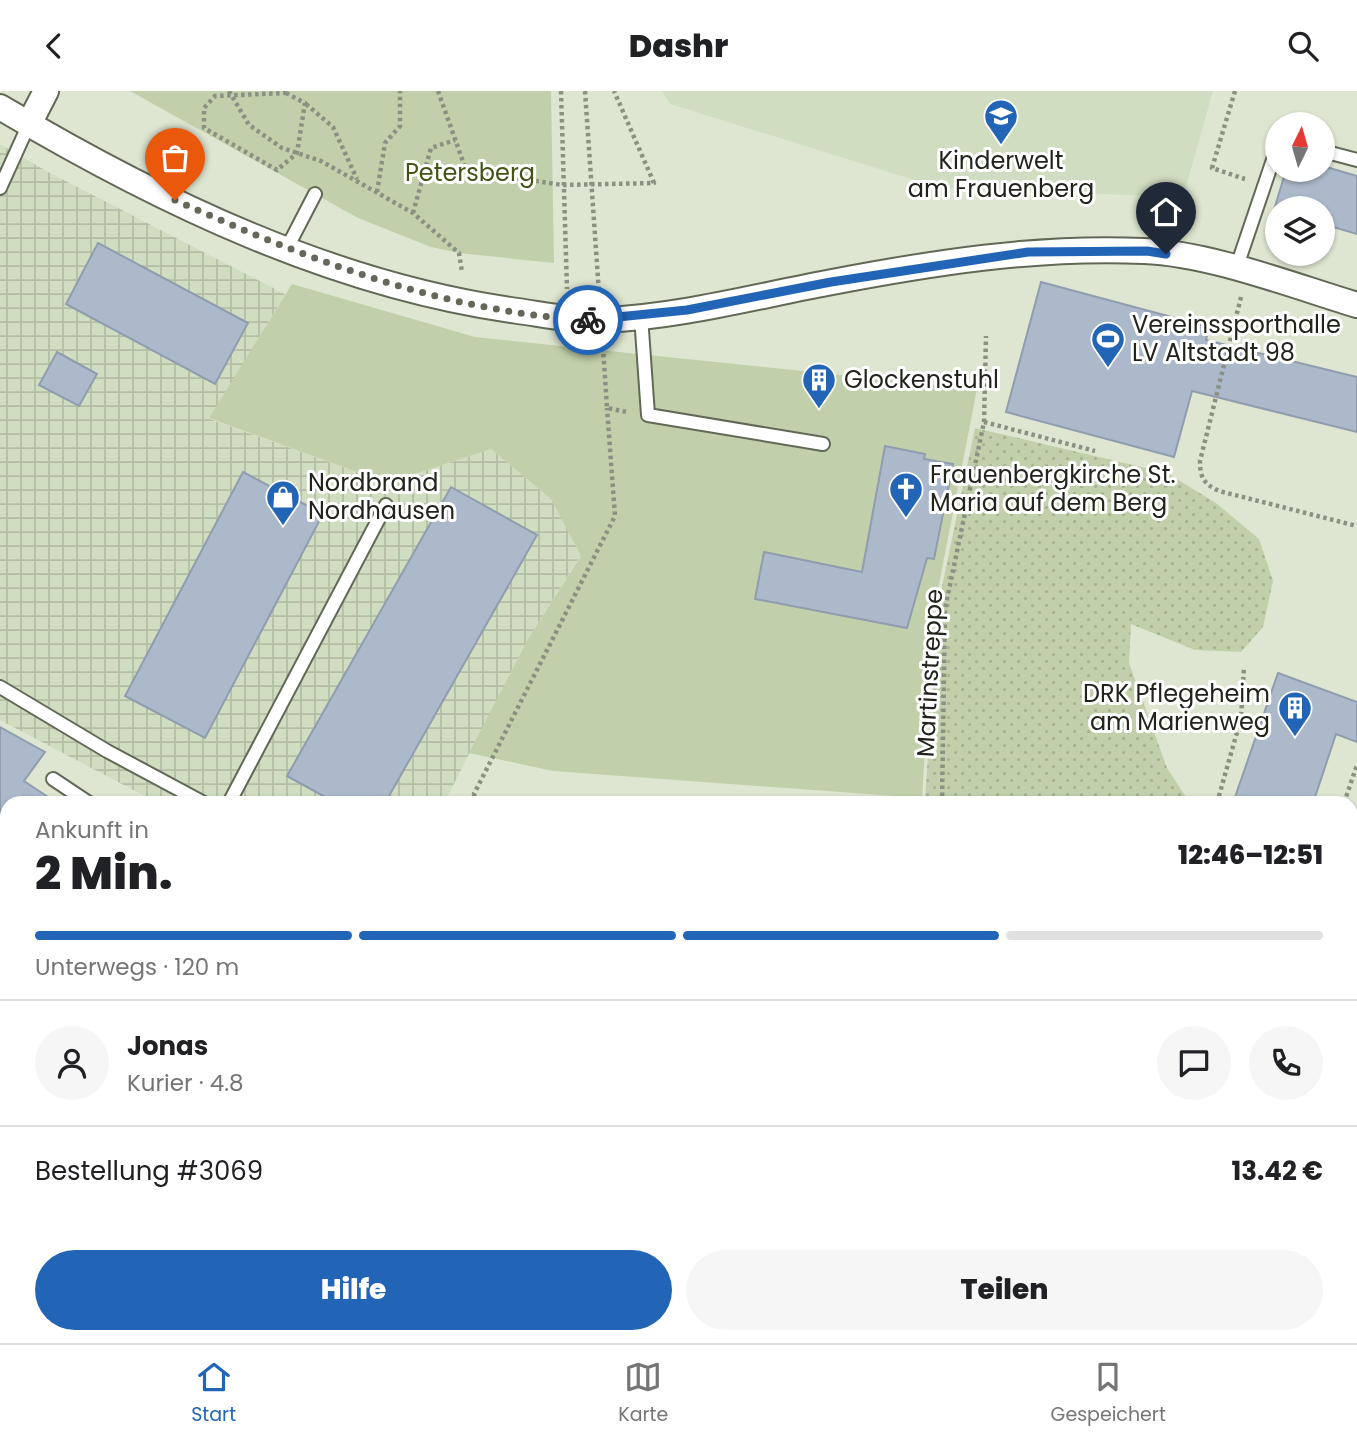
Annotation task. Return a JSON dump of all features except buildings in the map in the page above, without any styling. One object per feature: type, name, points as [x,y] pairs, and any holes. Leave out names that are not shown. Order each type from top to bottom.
[{"type":"street","points":[[30,124],[47,91]]},
{"type":"street","points":[[0,107],[153,190],[286,250],[468,304],[569,319],[602,320],[641,316],[1028,252],[1147,251],[1242,270],[1357,305]]},
{"type":"lane","points":[[0,188],[30,124]]},
{"type":"lane","points":[[1335,154],[1357,160]]},
{"type":"lane","points":[[1242,270],[1267,182]]},
{"type":"lane","points":[[286,250],[315,194]]},
{"type":"lane","points":[[641,316],[649,415],[823,443]]},
{"type":"lane","points":[[233,796],[386,505]]},
{"type":"lane","points":[[0,687],[107,751],[191,796]]},
{"type":"lane","points":[[53,779],[78,796]]},
{"type":"path","points":[[377,192],[385,143],[400,126],[400,91]]},
{"type":"path","points":[[438,91],[466,170],[562,185],[654,183],[614,91]]},
{"type":"path","points":[[561,91],[562,185],[569,319]]},
{"type":"path","points":[[474,796],[615,516],[585,91]]},
{"type":"path","points":[[1235,91],[1212,168],[1244,179]]},
{"type":"path","points":[[305,103],[297,153],[277,170],[204,128],[204,108],[215,96],[230,93],[287,92],[305,103],[333,127],[357,180]]},
{"type":"path","points":[[230,93],[248,125],[282,148],[357,180],[413,213],[459,253],[468,304]]},
{"type":"path","points":[[413,213],[431,148],[455,139]]},
{"type":"path","points":[[1242,270],[1200,461],[1200,475],[1207,486],[1219,491],[1357,526]]},
{"type":"path","name":"Martinstreppe","points":[[943,796],[945,609],[984,422],[986,336]]},
{"type":"path","points":[[607,408],[649,415]]},
{"type":"path","points":[[984,422],[1095,451]]},
{"type":"path","points":[[1219,796],[1241,718],[1244,667]]},
{"type":"path","points":[[1346,796],[1357,765]]},
{"type":"shaded area","name":"Kinderwelt am Frauenberg","points":[[662,91],[1213,91],[1183,197],[940,188],[670,104]]},
{"type":"shaded area","name":"Nordbrand Nordhausen","points":[[0,144],[48,172],[285,294],[210,419],[387,483],[491,449],[551,499],[581,555],[528,639],[448,796],[145,796],[0,720]]},
{"type":"green space","name":"Petersberg","points":[[130,91],[551,91],[554,263],[459,253],[431,247],[358,218]]},
{"type":"green space","points":[[292,284],[475,337],[977,389],[934,610],[922,796],[553,771],[469,753],[528,639],[581,556],[551,499],[491,449],[387,483],[209,418]]},
{"type":"green space","points":[[975,428],[1167,473],[1216,503],[1259,539],[1273,581],[1263,627],[1241,652],[1195,650],[1131,624],[1129,663],[1167,768],[1185,796],[925,796],[937,611]]},
{"type":"way so far","points":[[175,200],[286,250],[395,285],[468,304],[588,320]]},
{"type":"place","name":"Kinderwelt am Frauenberg","points":[[1001,146]]},
{"type":"place","name":"Vereinssporthalle LV Altstadt 98","points":[[1108,369]]},
{"type":"place","name":"Glockenstuhl","points":[[819,410]]},
{"type":"place","name":"Frauenbergkirche St. Maria auf dem Berg","points":[[906,519]]},
{"type":"place","name":"Nordbrand Nordhausen","points":[[283,527]]},
{"type":"place","name":"DRK Pflegeheim am Marienweg","points":[[1295,738]]},
{"type":"route","points":[[588,320],[687,310],[831,282],[1028,252],[1147,251],[1166,254]]}]
